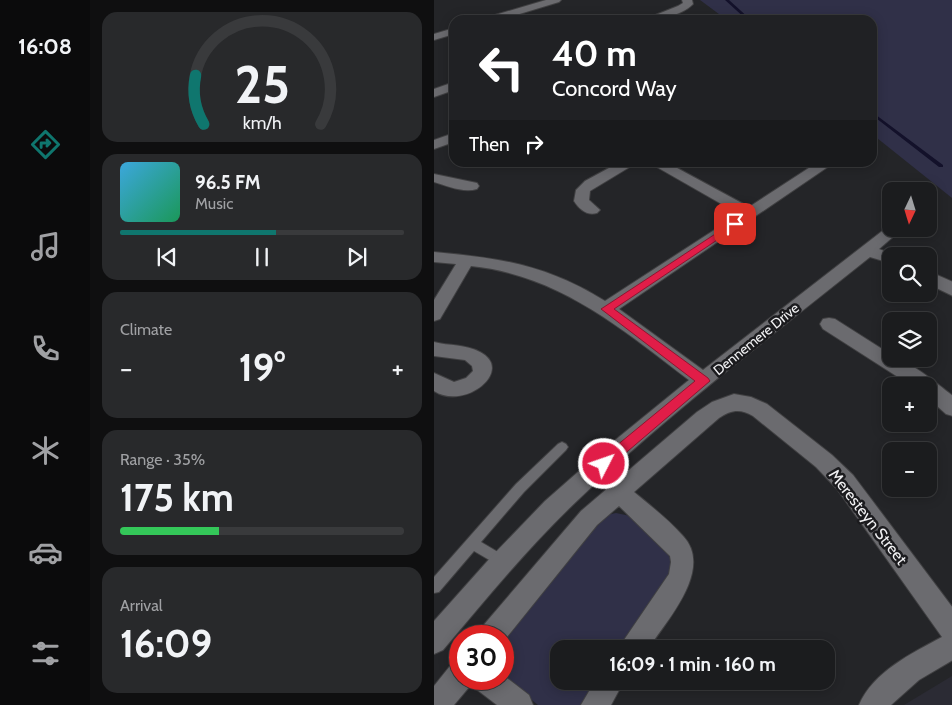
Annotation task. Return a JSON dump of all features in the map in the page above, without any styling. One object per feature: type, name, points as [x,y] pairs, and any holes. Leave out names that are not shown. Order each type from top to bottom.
[{"type":"street","points":[[506,15],[556,0]]},
{"type":"street","points":[[662,15],[682,8],[687,2]]},
{"type":"street","points":[[434,36],[449,32]]},
{"type":"street","points":[[434,93],[449,88]]},
{"type":"street","points":[[434,144],[449,139]]},
{"type":"street","points":[[592,210],[581,201],[583,190],[590,184],[622,167]]},
{"type":"street","points":[[664,167],[750,214]]},
{"type":"street","points":[[606,309],[820,167]]},
{"type":"street","points":[[434,178],[455,184],[472,186]]},
{"type":"street","name":"Dennemere Drive","points":[[434,641],[571,492],[645,428],[882,238]]},
{"type":"street","points":[[867,250],[882,255]]},
{"type":"street","points":[[434,257],[515,267],[546,277],[574,290],[606,309],[704,381]]},
{"type":"street","points":[[434,315],[466,261]]},
{"type":"street","points":[[937,282],[952,290]]},
{"type":"street","points":[[829,324],[914,377]]},
{"type":"street","points":[[434,349],[469,354],[479,359],[483,367],[482,375],[473,384],[459,390],[448,391],[434,381]]},
{"type":"street","points":[[937,394],[952,408]]},
{"type":"street","name":"Meresteyn Street","points":[[619,492],[711,412],[731,402],[744,402],[760,410],[824,461],[845,482],[952,630]]},
{"type":"street","points":[[500,625],[589,518],[619,492],[676,545],[681,553],[683,562],[680,578],[638,640]]},
{"type":"street","points":[[873,705],[900,676],[952,645]]},
{"type":"street","points":[[436,705],[449,689]]},
{"type":"street","points":[[500,690],[519,705]]},
{"type":"street","points":[[595,705],[605,690]]},
{"type":"lane","points":[[434,587],[474,544],[520,488],[562,447]]},
{"type":"lane","points":[[474,544],[504,563]]},
{"type":"shaded area","points":[[700,0],[952,0],[952,198],[937,186],[937,182],[932,182],[877,138],[877,15],[720,15]]},
{"type":"shaded area","points":[[616,513],[635,517],[672,556],[671,573],[626,640],[550,640],[550,690],[591,690],[580,705],[538,705],[514,686],[514,625],[511,625],[576,544],[607,515]]},
{"type":"shaded area","points":[[952,676],[952,705],[904,705]]},
{"type":"waterway","points":[[727,0],[744,15]]},
{"type":"waterway","points":[[877,117],[941,166]]},
{"type":"route","points":[[604,464],[645,428],[704,381],[606,309],[735,224]]}]
